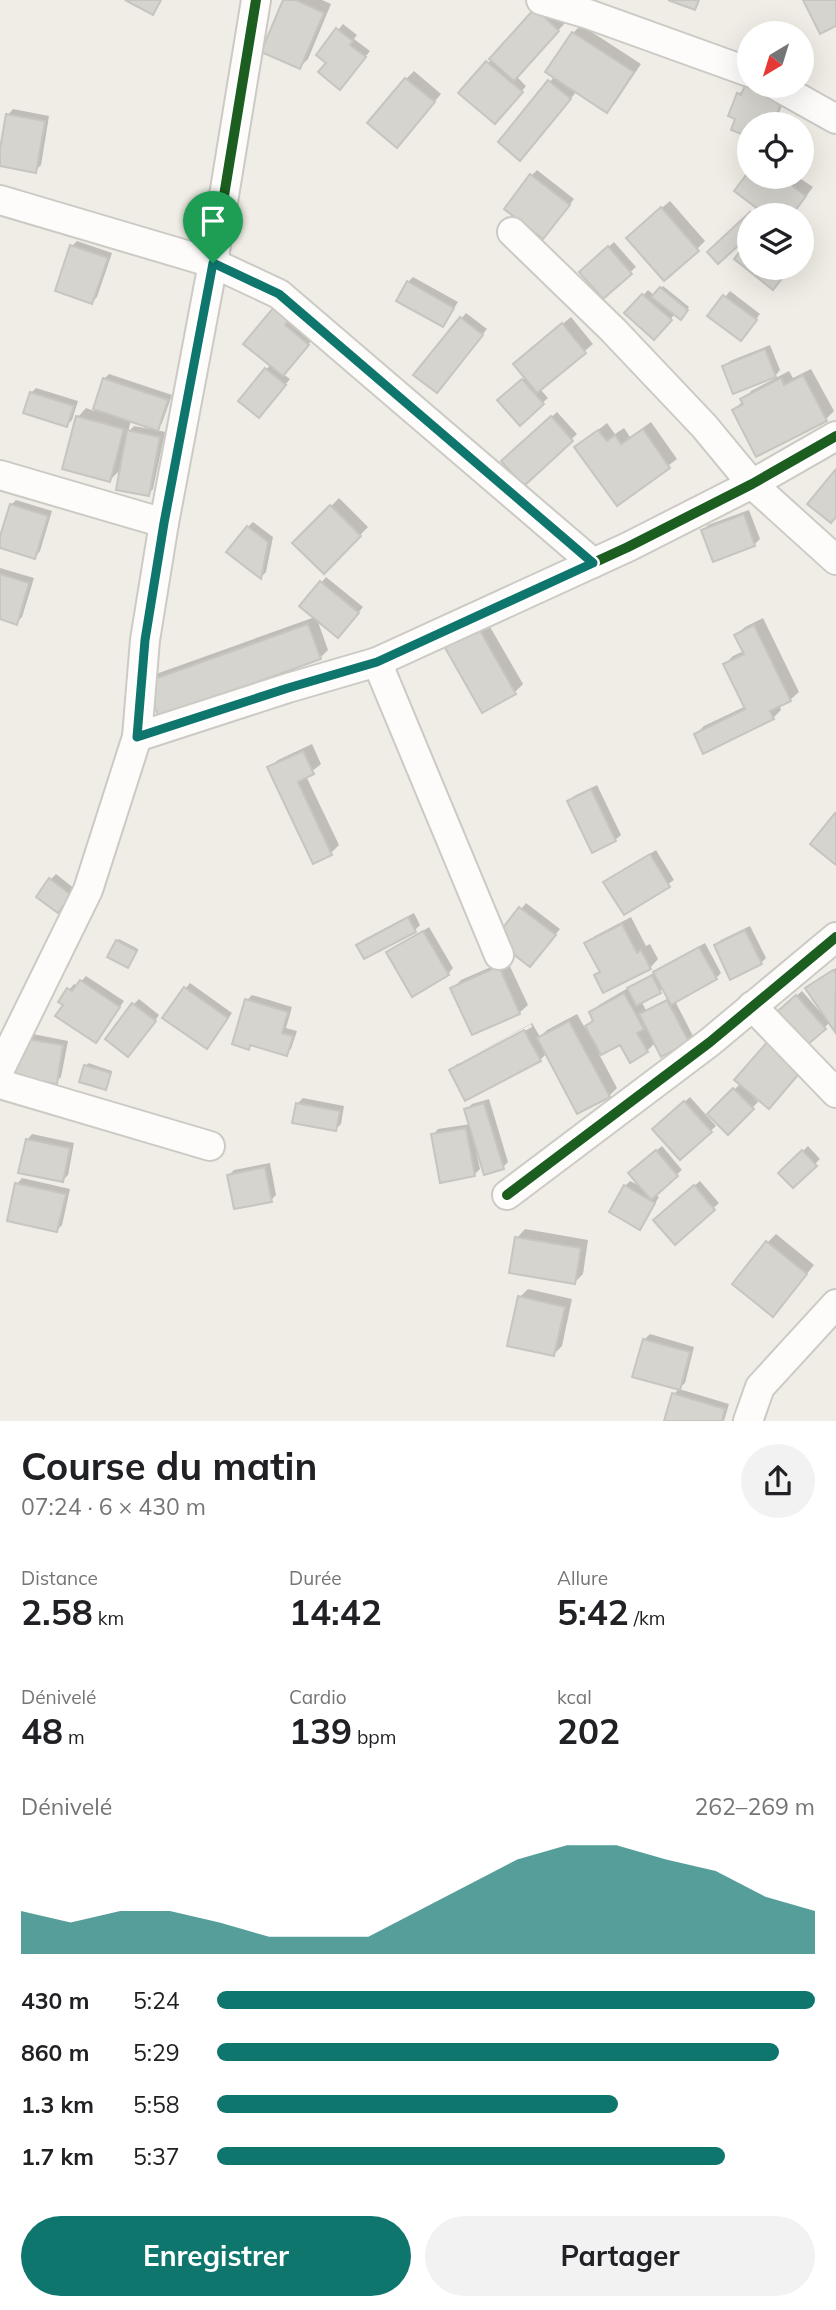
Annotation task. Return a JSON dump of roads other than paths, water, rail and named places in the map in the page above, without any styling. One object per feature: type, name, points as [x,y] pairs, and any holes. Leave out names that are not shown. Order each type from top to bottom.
[{"type":"street","points":[[0,1069],[89,890],[137,737],[145,640],[213,263],[256,0]]},
{"type":"street","points":[[541,0],[594,7],[737,67]]},
{"type":"street","points":[[798,98],[836,119]]},
{"type":"street","points":[[0,200],[213,263],[279,294],[593,563]]},
{"type":"street","points":[[512,232],[613,330],[704,426],[752,484],[836,560]]},
{"type":"street","points":[[137,737],[377,662],[593,563],[752,484],[836,436]]},
{"type":"street","points":[[0,475],[164,523]]},
{"type":"street","points":[[377,662],[499,955]]},
{"type":"street","points":[[507,1195],[710,1042],[836,937]]},
{"type":"street","points":[[752,1006],[836,1093]]},
{"type":"street","points":[[0,1084],[210,1146]]},
{"type":"street","points":[[748,1421],[760,1387],[836,1304]]}]
